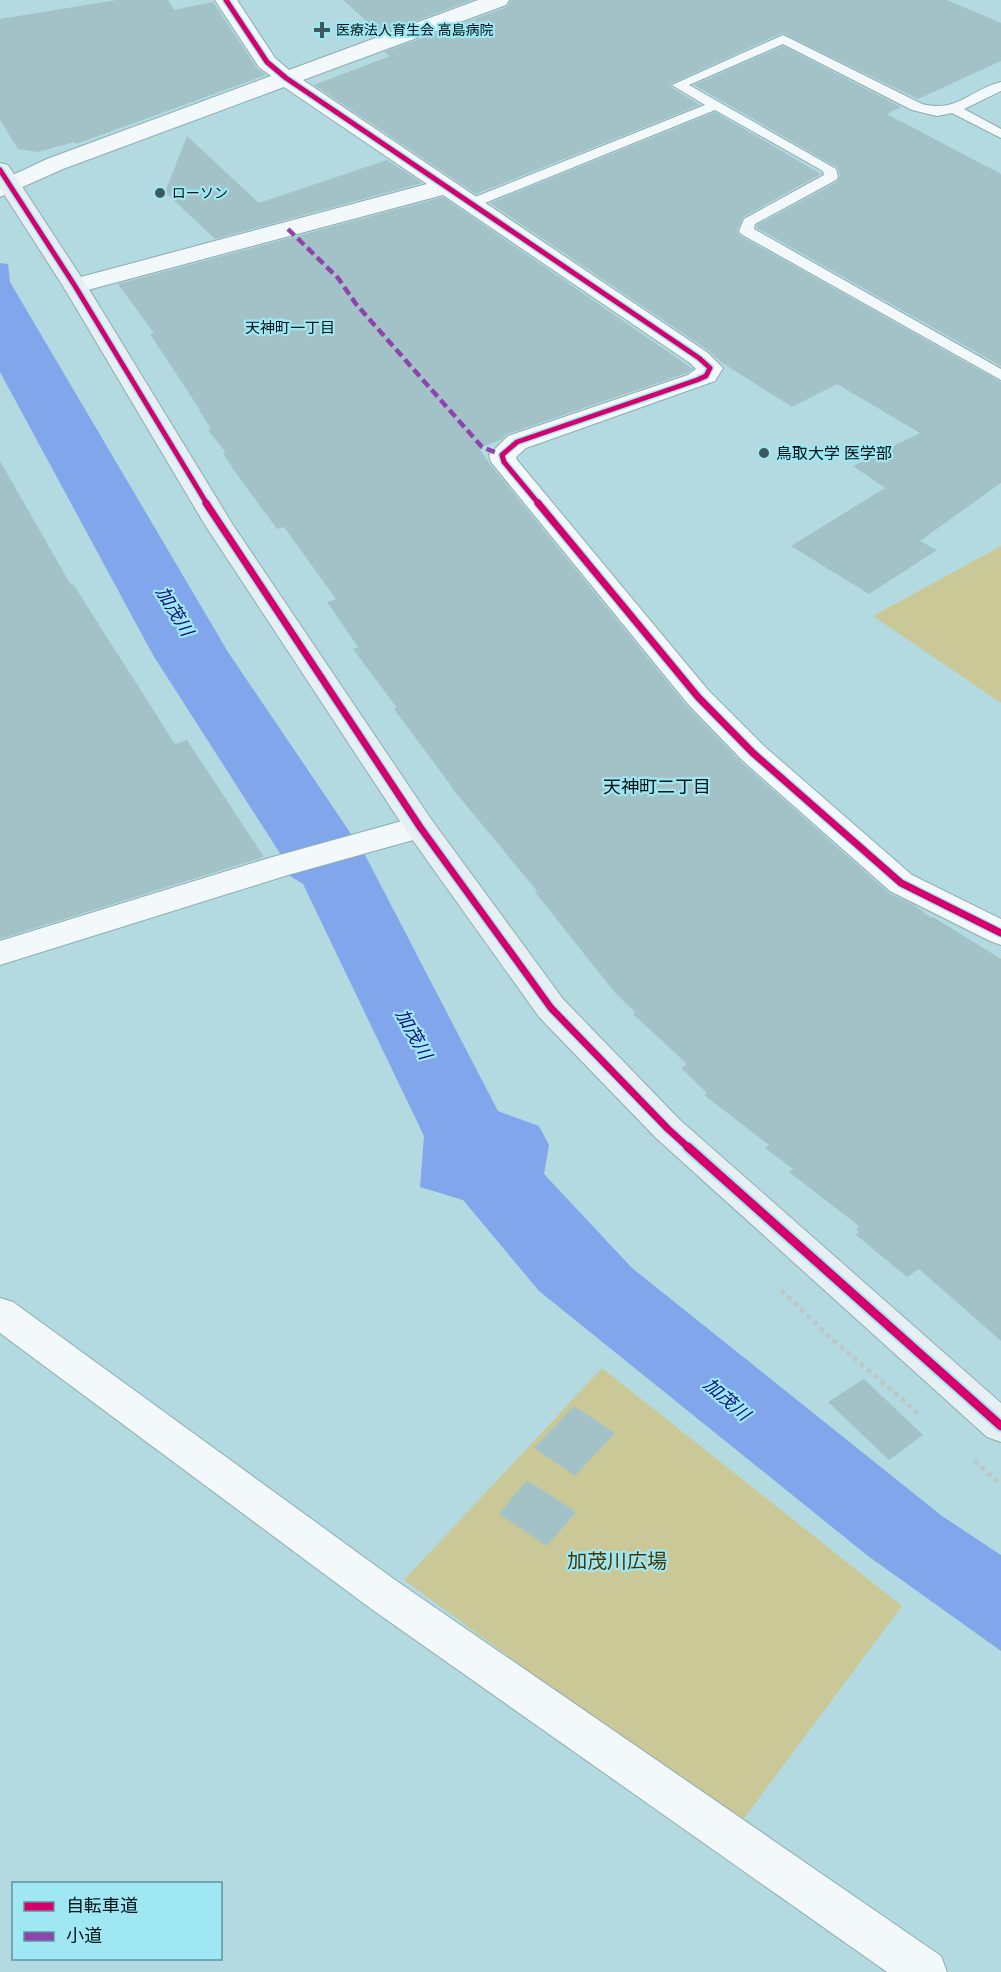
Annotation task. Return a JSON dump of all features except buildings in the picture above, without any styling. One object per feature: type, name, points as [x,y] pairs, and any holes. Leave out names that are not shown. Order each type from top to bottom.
[{"type":"street","points":[[226,0],[267,62],[286,78],[699,358],[710,368],[706,376],[697,380],[517,442],[504,451],[502,455],[504,462],[698,698],[753,753],[902,883],[1001,933]]},
{"type":"street","points":[[498,0],[4,182],[75,286],[219,525],[420,827],[551,1008],[668,1129],[1001,1426]]},
{"type":"street","points":[[75,286],[445,187]]},
{"type":"street","points":[[0,953],[280,866],[420,827]]},
{"type":"street","points":[[0,1313],[384,1596],[925,1972]]},
{"type":"lane","points":[[1001,86],[954,109],[937,112],[917,106],[783,39],[679,85],[829,169],[831,177],[749,222],[746,231],[1001,375]]},
{"type":"lane","points":[[470,204],[714,106]]},
{"type":"lane","points":[[954,109],[1001,134]]},
{"type":"green space","points":[[1001,546],[1001,703],[873,616]]},
{"type":"green space","name":"加茂川広場","points":[[602,1368],[902,1606],[739,1825],[404,1580]]},
{"type":"water","name":"加茂川","points":[[0,263],[8,264],[10,282],[228,652],[364,853],[498,1111],[539,1126],[549,1145],[544,1174],[632,1268],[942,1516],[1001,1555],[1001,1651],[868,1556],[539,1291],[463,1200],[420,1187],[424,1136],[303,884],[290,876],[281,855],[153,655],[0,372]]},
{"type":"marked path","points":[[288,229],[338,278],[356,304],[482,447],[502,455]]},
{"type":"cycle path","points":[[226,0],[267,62],[286,78],[699,358],[710,368],[706,376],[697,380],[517,442],[502,455],[504,462],[698,697],[753,753],[901,883],[1001,933]]},
{"type":"cycle path","points":[[0,170],[75,286],[219,525],[420,827],[551,1008],[668,1129],[1001,1426]]},
{"type":"place","name":"医療法人育生会 高島病院","points":[[322,30]]},
{"type":"place","name":"ローソン","points":[[160,193]]},
{"type":"place","name":"鳥取大学 医学部","points":[[764,453]]},
{"type":"district","name":"天神町一丁目","points":[[290,328]]},
{"type":"district","name":"天神町二丁目","points":[[657,786]]}]
